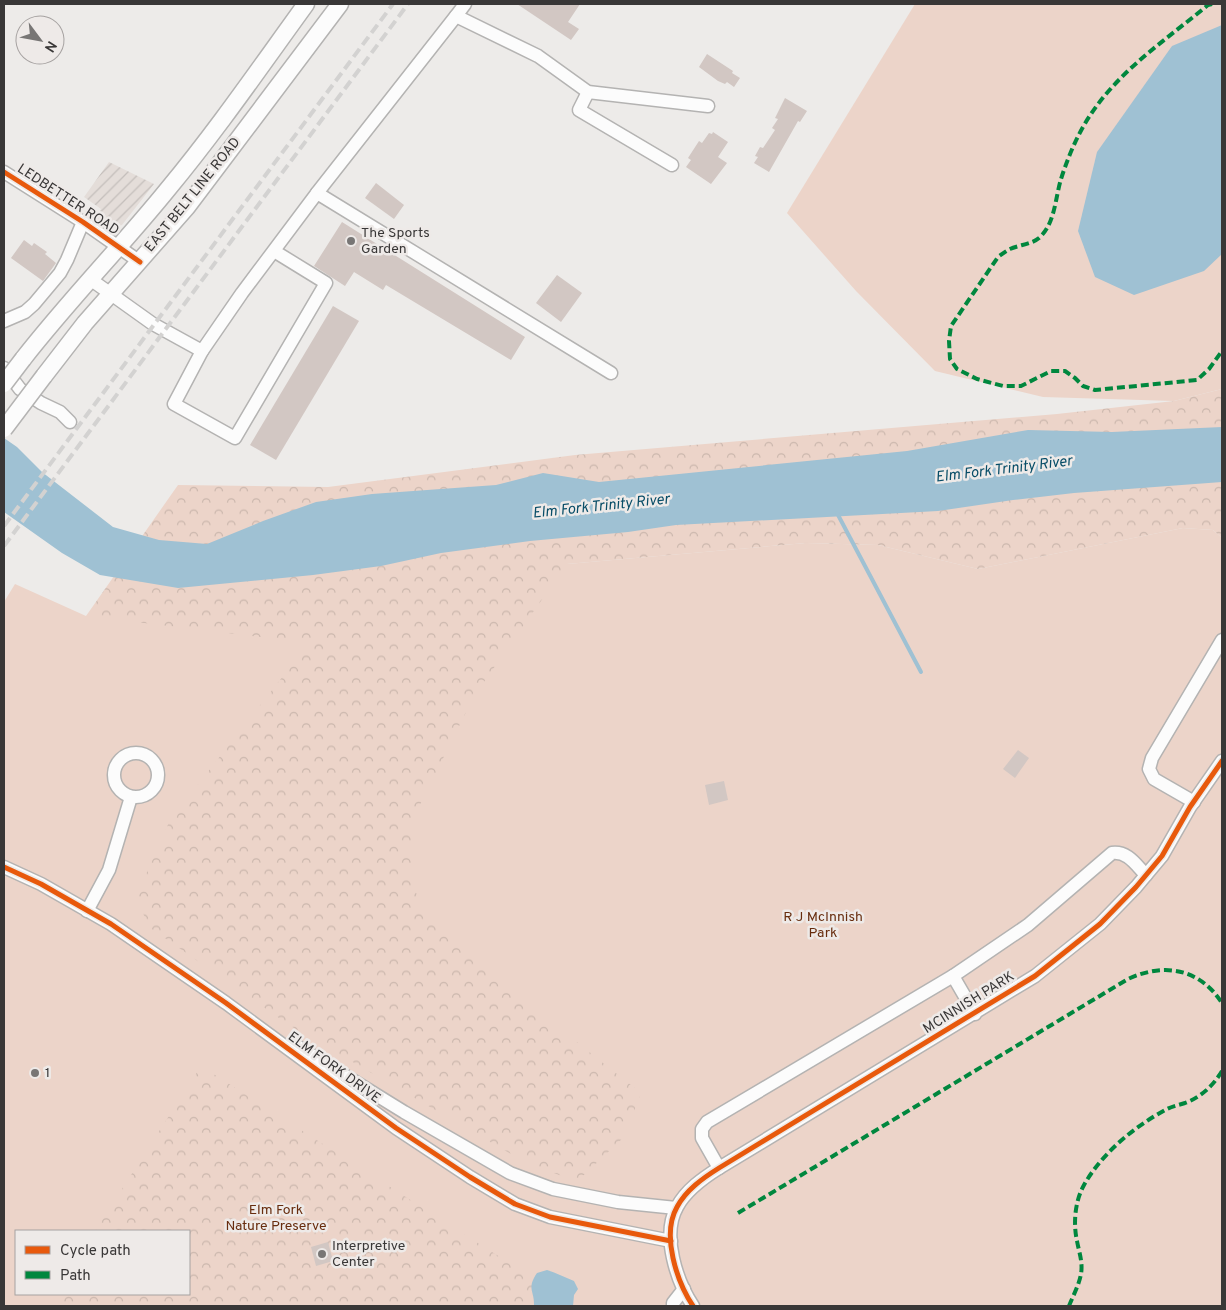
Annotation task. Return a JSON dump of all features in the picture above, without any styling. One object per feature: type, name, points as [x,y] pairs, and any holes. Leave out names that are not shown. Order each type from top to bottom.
[{"type":"main road","name":"EAST BELT LINE ROAD","points":[[4,384],[50,324],[120,247],[201,146],[306,4]]},
{"type":"main road","name":"EAST BELT LINE ROAD","points":[[4,429],[85,323],[187,207],[340,4]]},
{"type":"street","points":[[274,250],[326,283],[235,438],[174,404],[202,351],[274,250],[464,4]]},
{"type":"street","points":[[456,16],[538,56],[588,92],[708,106]]},
{"type":"street","points":[[588,92],[579,110],[672,165]]},
{"type":"street","name":"LEDBETTER ROAD","points":[[4,172],[83,222],[140,262]]},
{"type":"street","points":[[317,193],[611,373]]},
{"type":"street","points":[[4,321],[25,312],[60,273],[83,222]]},
{"type":"street","points":[[90,279],[153,324],[202,351]]},
{"type":"street","points":[[4,368],[20,389],[41,403],[60,412],[70,422]]},
{"type":"street","points":[[1194,802],[1154,779],[1149,769],[1152,758],[1222,640]]},
{"type":"street","name":"MCINNISH PARK","points":[[676,1208],[693,1186],[719,1168],[1035,976],[1086,935],[1112,912],[1162,856],[1194,802],[1222,761]]},
{"type":"street","points":[[86,911],[114,858],[131,796]]},
{"type":"street","points":[[719,1168],[702,1138],[702,1129],[707,1122],[953,976],[1028,925],[1112,853],[1119,852],[1126,855],[1146,875]]},
{"type":"street","name":"ELM FORK DRIVE","points":[[4,868],[41,884],[110,924],[226,1003],[396,1128],[514,1204],[550,1218],[670,1241]]},
{"type":"street","points":[[953,976],[975,1014]]},
{"type":"street","name":"ELM FORK DRIVE","points":[[226,1003],[404,1112],[510,1173],[553,1189],[618,1202],[676,1208]]},
{"type":"street","points":[[676,1208],[671,1227],[670,1241],[673,1261],[693,1306]]},
{"type":"street","points":[[673,1306],[673,1303],[684,1289]]},
{"type":"shaded area","points":[[109,162],[154,184],[122,225],[112,228],[95,219],[101,209],[84,197]]},
{"type":"green space","points":[[915,4],[1222,4],[1222,389],[1174,401],[1043,397],[935,371],[856,291],[787,213]]},
{"type":"green space","points":[[1222,389],[1222,538],[1213,530],[1183,528],[978,569],[878,545],[806,543],[567,564],[474,696],[412,821],[413,888],[439,930],[481,966],[641,1093],[624,1137],[584,1175],[574,1180],[530,1165],[289,1025],[149,927],[136,897],[170,820],[309,643],[86,616],[178,485],[328,487],[575,455],[1057,414],[1174,401]]},
{"type":"green space","name":"R J McInnish Park","points":[[1183,528],[1213,530],[1222,538],[1222,1306],[4,1306],[4,602],[15,584],[86,616],[567,564],[806,543],[878,545],[978,569]]},
{"type":"green space","name":"Elm Fork Nature Preserve","points":[[201,1066],[531,1277],[554,1306],[46,1306],[53,1295],[190,1295],[190,1230],[96,1230]]},
{"type":"water","points":[[1222,25],[1222,254],[1204,271],[1134,295],[1095,277],[1078,231],[1097,152],[1172,46]]},
{"type":"water","name":"Elm Fork Trinity River","points":[[1222,427],[1222,482],[1074,493],[938,511],[676,525],[441,553],[381,566],[313,575],[178,588],[100,575],[62,553],[4,512],[4,438],[17,447],[42,472],[113,527],[159,540],[207,544],[316,502],[372,494],[496,485],[543,473],[599,482],[907,451],[1028,430],[1112,432]]},
{"type":"water","points":[[547,1270],[574,1281],[578,1289],[574,1295],[573,1306],[534,1306],[532,1283],[537,1273]]},
{"type":"building","points":[[517,4],[580,4],[568,22],[579,29],[571,40]]},
{"type":"building","points":[[707,54],[733,71],[732,73],[740,78],[734,87],[727,82],[725,84],[718,81],[699,67]]},
{"type":"building","points":[[785,98],[807,111],[800,122],[798,121],[769,172],[754,163],[758,157],[755,156],[760,147],[763,148],[775,130],[772,128],[778,119],[775,118]]},
{"type":"building","points":[[713,132],[728,142],[718,157],[727,163],[711,184],[686,167],[691,160],[688,158],[699,141],[702,143],[709,133],[712,134]]},
{"type":"building","points":[[376,183],[404,205],[394,219],[365,198]]},
{"type":"building","points":[[342,222],[525,337],[511,360],[386,285],[383,290],[354,272],[345,286],[314,266]]},
{"type":"building","points":[[24,240],[32,246],[34,243],[47,252],[45,254],[56,263],[43,281],[11,258]]},
{"type":"building","points":[[557,275],[582,293],[561,322],[536,303]]},
{"type":"building","points":[[333,306],[359,321],[276,460],[250,445]]},
{"type":"building","points":[[1018,750],[1029,758],[1015,778],[1003,769]]},
{"type":"building","points":[[724,781],[728,800],[709,805],[705,785]]},
{"type":"building","name":"Interpretive Center","points":[[328,1242],[333,1261],[316,1266],[311,1247]]},
{"type":"waterway","points":[[837,513],[921,672]]},
{"type":"railway","points":[[4,526],[393,4]]},
{"type":"railway","points":[[4,546],[408,4]]},
{"type":"marked path","points":[[1212,4],[1208,5],[1145,55],[1103,98],[1086,121],[1074,145],[1061,179],[1054,211],[1048,226],[1036,240],[1010,249],[998,257],[951,326],[949,341],[950,359],[957,369],[977,379],[1003,386],[1021,386],[1051,371],[1065,371],[1083,386],[1095,390],[1197,380],[1209,369],[1222,351]]},
{"type":"marked path","points":[[738,1213],[1128,979],[1155,971],[1181,972],[1203,983],[1222,1003]]},
{"type":"marked path","points":[[1069,1306],[1081,1274],[1081,1261],[1075,1227],[1077,1205],[1081,1191],[1091,1173],[1110,1151],[1131,1132],[1167,1109],[1191,1101],[1211,1086],[1222,1071]]},
{"type":"cycle path","points":[[4,172],[83,222],[140,262]]},
{"type":"cycle path","points":[[693,1306],[677,1272],[673,1258],[670,1231],[672,1218],[677,1207],[690,1190],[719,1168],[1035,976],[1100,924],[1136,887],[1162,856],[1190,807],[1222,761]]},
{"type":"cycle path","points":[[4,867],[41,884],[111,924],[226,1003],[396,1128],[515,1204],[550,1217],[671,1241]]},
{"type":"place","name":"The Sports Garden","points":[[351,241]]},
{"type":"place","name":"1","points":[[35,1073]]},
{"type":"place","name":"Interpretive Center","points":[[322,1254]]}]
